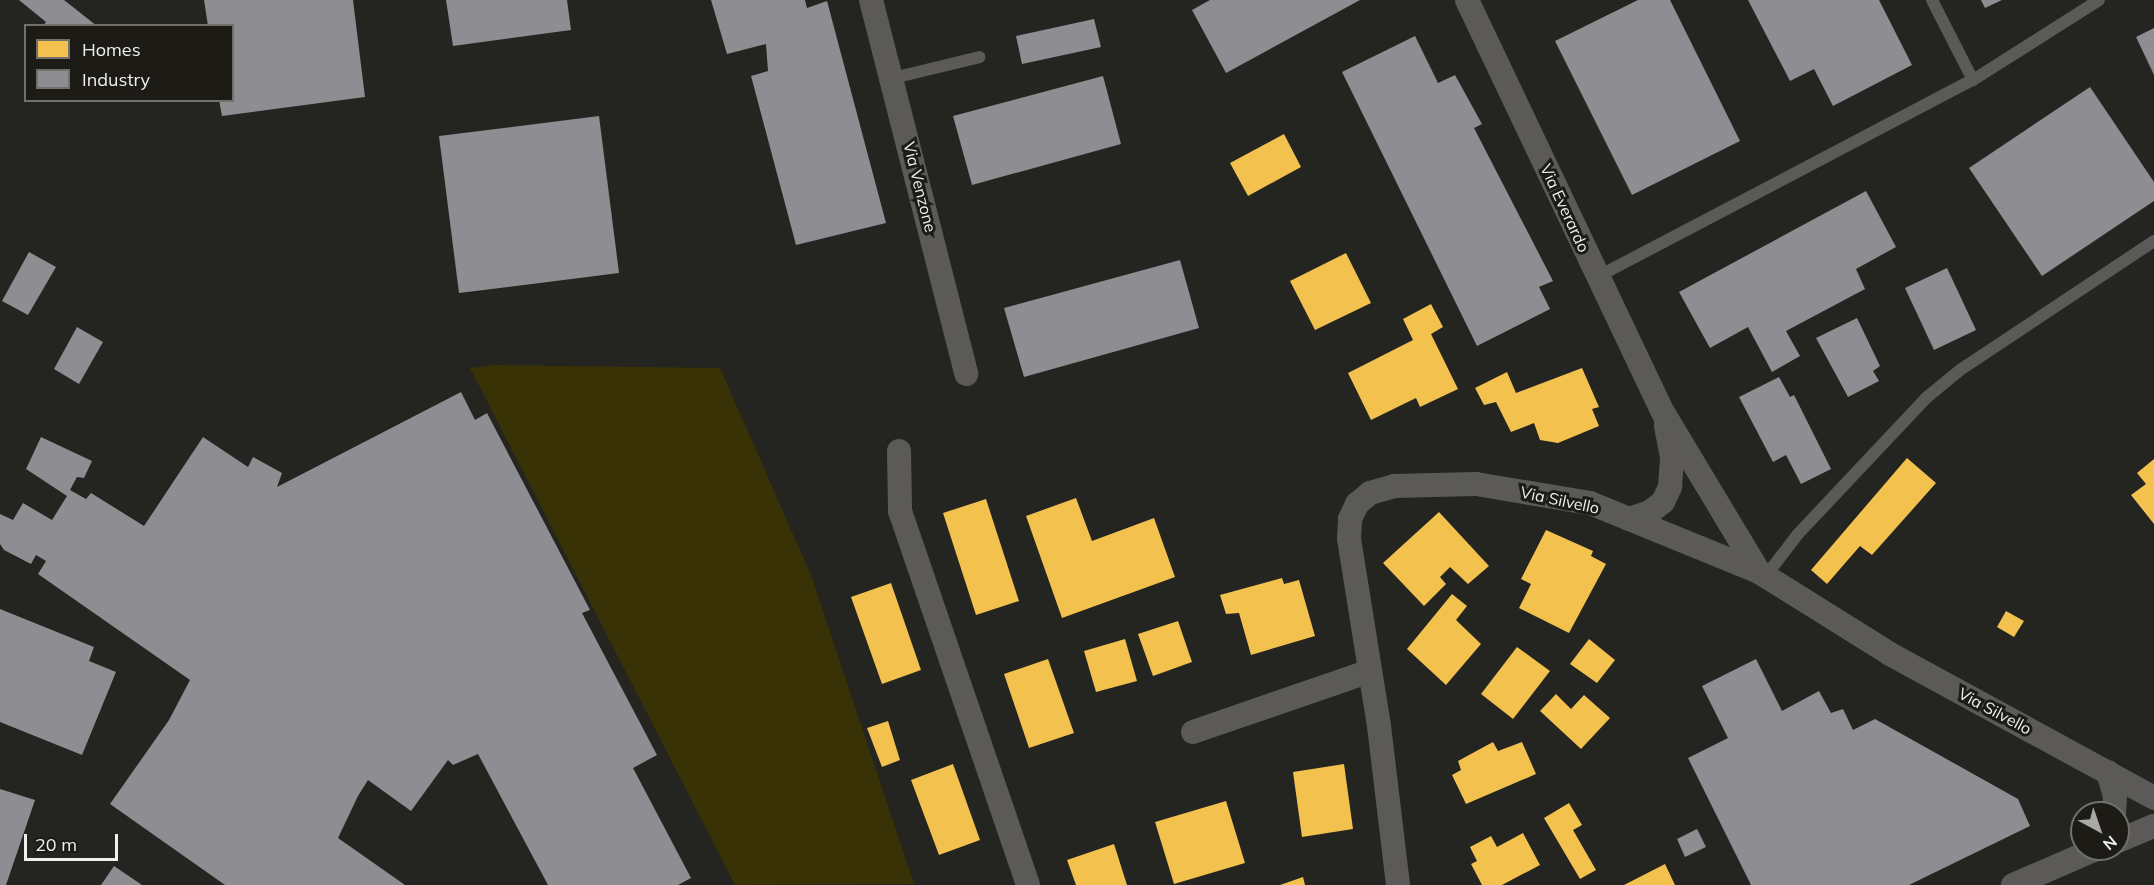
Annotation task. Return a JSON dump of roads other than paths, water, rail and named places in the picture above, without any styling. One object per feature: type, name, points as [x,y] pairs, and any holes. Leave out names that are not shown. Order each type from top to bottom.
[{"type":"street","name":"Via Venzone","points":[[871,0],[893,78],[966,374]]},
{"type":"street","name":"Via Everardo","points":[[1467,0],[1664,414],[1762,574]]},
{"type":"street","name":"Via Everardo","points":[[1629,519],[1656,507],[1670,487],[1672,457],[1664,414]]},
{"type":"street","points":[[899,451],[900,511],[1028,885]]},
{"type":"street","name":"Via Silvello","points":[[1398,885],[1370,671],[1349,539],[1350,519],[1357,504],[1370,493],[1394,486],[1476,484],[1590,503],[1629,519],[1762,574],[1890,654],[2154,798]]},
{"type":"street","points":[[1193,732],[1370,671]]},
{"type":"street","points":[[2108,772],[2115,801]]},
{"type":"street","points":[[2130,836],[2154,826]]},
{"type":"street","points":[[2059,863],[2070,855]]},
{"type":"street","points":[[2013,885],[2070,859]]},
{"type":"lane","points":[[1932,0],[1973,81]]},
{"type":"lane","points":[[1597,277],[1973,81],[2099,0]]},
{"type":"lane","points":[[893,78],[980,57]]},
{"type":"lane","points":[[1762,574],[1926,398],[1960,370],[2154,241]]}]
